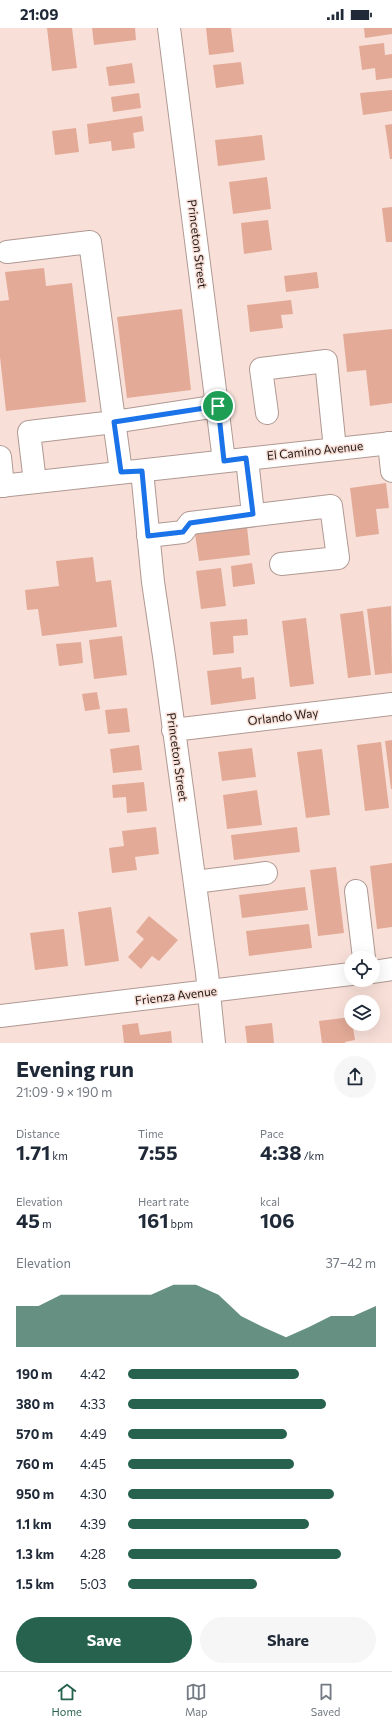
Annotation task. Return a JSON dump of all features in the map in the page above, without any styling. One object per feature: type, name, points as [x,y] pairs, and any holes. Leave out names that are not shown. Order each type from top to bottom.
[{"type":"street","name":"Princeton Street","points":[[169,28],[224,461]]},
{"type":"street","name":"Princeton Street","points":[[7,252],[90,242],[114,422],[131,472],[148,536],[173,730],[195,882],[214,1043]]},
{"type":"street","points":[[267,414],[260,369],[326,361],[335,449]]},
{"type":"street","points":[[35,482],[29,432],[114,422],[218,406]]},
{"type":"street","points":[[390,443],[392,471]]},
{"type":"street","name":"El Camino Avenue","points":[[1,486],[390,443]]},
{"type":"street","points":[[0,457],[1,486]]},
{"type":"street","points":[[246,458],[253,514]]},
{"type":"street","points":[[148,536],[183,532],[190,523],[253,514],[331,506],[338,558],[281,564]]},
{"type":"street","name":"Orlando Way","points":[[173,730],[392,704]]},
{"type":"street","points":[[195,882],[266,873]]},
{"type":"street","points":[[356,891],[363,951]]},
{"type":"street","points":[[380,971],[392,970]]},
{"type":"street","name":"Frienza Avenue","points":[[0,1016],[344,975]]},
{"type":"building","points":[[47,28],[72,28],[77,68],[52,71]]},
{"type":"building","points":[[92,28],[135,28],[136,40],[94,45]]},
{"type":"building","points":[[206,28],[231,28],[234,52],[209,55]]},
{"type":"building","points":[[364,28],[392,28],[392,34],[365,38]]},
{"type":"building","points":[[384,43],[385,55],[392,54],[392,78],[376,80],[375,68],[362,70],[359,46]]},
{"type":"building","points":[[241,62],[244,84],[216,88],[213,65]]},
{"type":"building","points":[[132,63],[135,83],[109,86],[106,67]]},
{"type":"building","points":[[392,90],[392,111],[363,115],[360,93]]},
{"type":"building","points":[[139,93],[141,108],[113,112],[111,97]]},
{"type":"building","points":[[142,116],[144,131],[133,133],[135,148],[112,151],[111,141],[89,144],[87,124]]},
{"type":"building","points":[[392,124],[392,159],[390,159],[385,125]]},
{"type":"building","points":[[76,128],[79,152],[55,155],[52,131]]},
{"type":"building","points":[[262,135],[265,160],[218,166],[215,140]]},
{"type":"building","points":[[267,177],[271,209],[233,214],[229,182]]},
{"type":"building","points":[[392,207],[392,242],[386,242],[382,208]]},
{"type":"building","points":[[268,220],[272,250],[244,254],[241,223]]},
{"type":"building","points":[[44,268],[46,286],[72,283],[86,402],[6,411],[0,357],[0,301],[9,300],[5,272]]},
{"type":"building","points":[[317,272],[319,288],[286,292],[284,276]]},
{"type":"building","points":[[291,300],[293,314],[281,315],[283,328],[250,332],[247,305]]},
{"type":"building","points":[[182,309],[191,390],[127,398],[117,317]]},
{"type":"building","points":[[392,329],[392,403],[370,406],[366,370],[347,372],[343,334]]},
{"type":"building","points":[[386,483],[389,508],[376,509],[379,534],[356,537],[350,488]]},
{"type":"building","points":[[247,527],[250,555],[199,561],[195,534]]},
{"type":"building","points":[[93,557],[96,582],[111,580],[117,627],[42,636],[38,609],[27,610],[25,590],[59,586],[56,561]]},
{"type":"building","points":[[252,563],[255,584],[233,587],[231,566]]},
{"type":"building","points":[[221,568],[226,606],[201,609],[196,571]]},
{"type":"building","points":[[391,606],[392,673],[375,675],[367,609]]},
{"type":"building","points":[[363,611],[371,675],[348,678],[340,614]]},
{"type":"building","points":[[306,618],[314,684],[290,687],[282,621]]},
{"type":"building","points":[[247,619],[248,635],[233,636],[234,653],[213,655],[210,622]]},
{"type":"building","points":[[122,636],[127,675],[94,679],[89,640]]},
{"type":"building","points":[[81,642],[83,663],[59,666],[56,644]]},
{"type":"building","points":[[241,667],[242,679],[254,677],[256,699],[211,705],[207,671]]},
{"type":"building","points":[[97,692],[100,709],[85,711],[82,694]]},
{"type":"building","points":[[127,708],[130,732],[108,734],[105,710]]},
{"type":"building","points":[[392,740],[392,789],[391,789],[385,741]]},
{"type":"building","points":[[381,742],[389,808],[365,811],[357,745]]},
{"type":"building","points":[[139,745],[142,770],[113,773],[110,749]]},
{"type":"building","points":[[252,748],[256,777],[222,781],[218,752]]},
{"type":"building","points":[[322,749],[330,815],[306,818],[297,752]]},
{"type":"building","points":[[144,782],[147,811],[127,813],[126,797],[113,798],[112,785]]},
{"type":"building","points":[[257,790],[262,825],[227,829],[223,795]]},
{"type":"building","points":[[156,827],[159,854],[135,857],[137,870],[112,873],[109,848],[124,846],[122,831]]},
{"type":"building","points":[[297,827],[300,852],[234,860],[231,835]]},
{"type":"building","points":[[392,863],[392,927],[377,929],[370,866]]},
{"type":"building","points":[[336,867],[344,933],[318,936],[310,870]]},
{"type":"building","points":[[305,887],[308,910],[242,918],[239,895]]},
{"type":"building","points":[[111,907],[119,961],[85,966],[78,912]]},
{"type":"building","points":[[149,916],[178,940],[159,961],[152,956],[141,969],[128,957],[144,939],[136,932]]},
{"type":"building","points":[[309,924],[312,948],[249,956],[246,931]]},
{"type":"building","points":[[64,929],[68,966],[35,970],[30,933]]},
{"type":"building","points":[[344,1018],[344,1031],[353,1031],[355,1040],[345,1043],[322,1043],[319,1021]]},
{"type":"building","points":[[138,1023],[140,1035],[171,1031],[172,1043],[124,1043],[122,1025]]},
{"type":"building","points":[[272,1023],[274,1043],[247,1043],[245,1026]]},
{"type":"route","points":[[218,406],[224,461],[246,458],[253,514],[190,523],[183,532],[148,536],[142,471],[121,472],[114,422],[218,406]]}]
